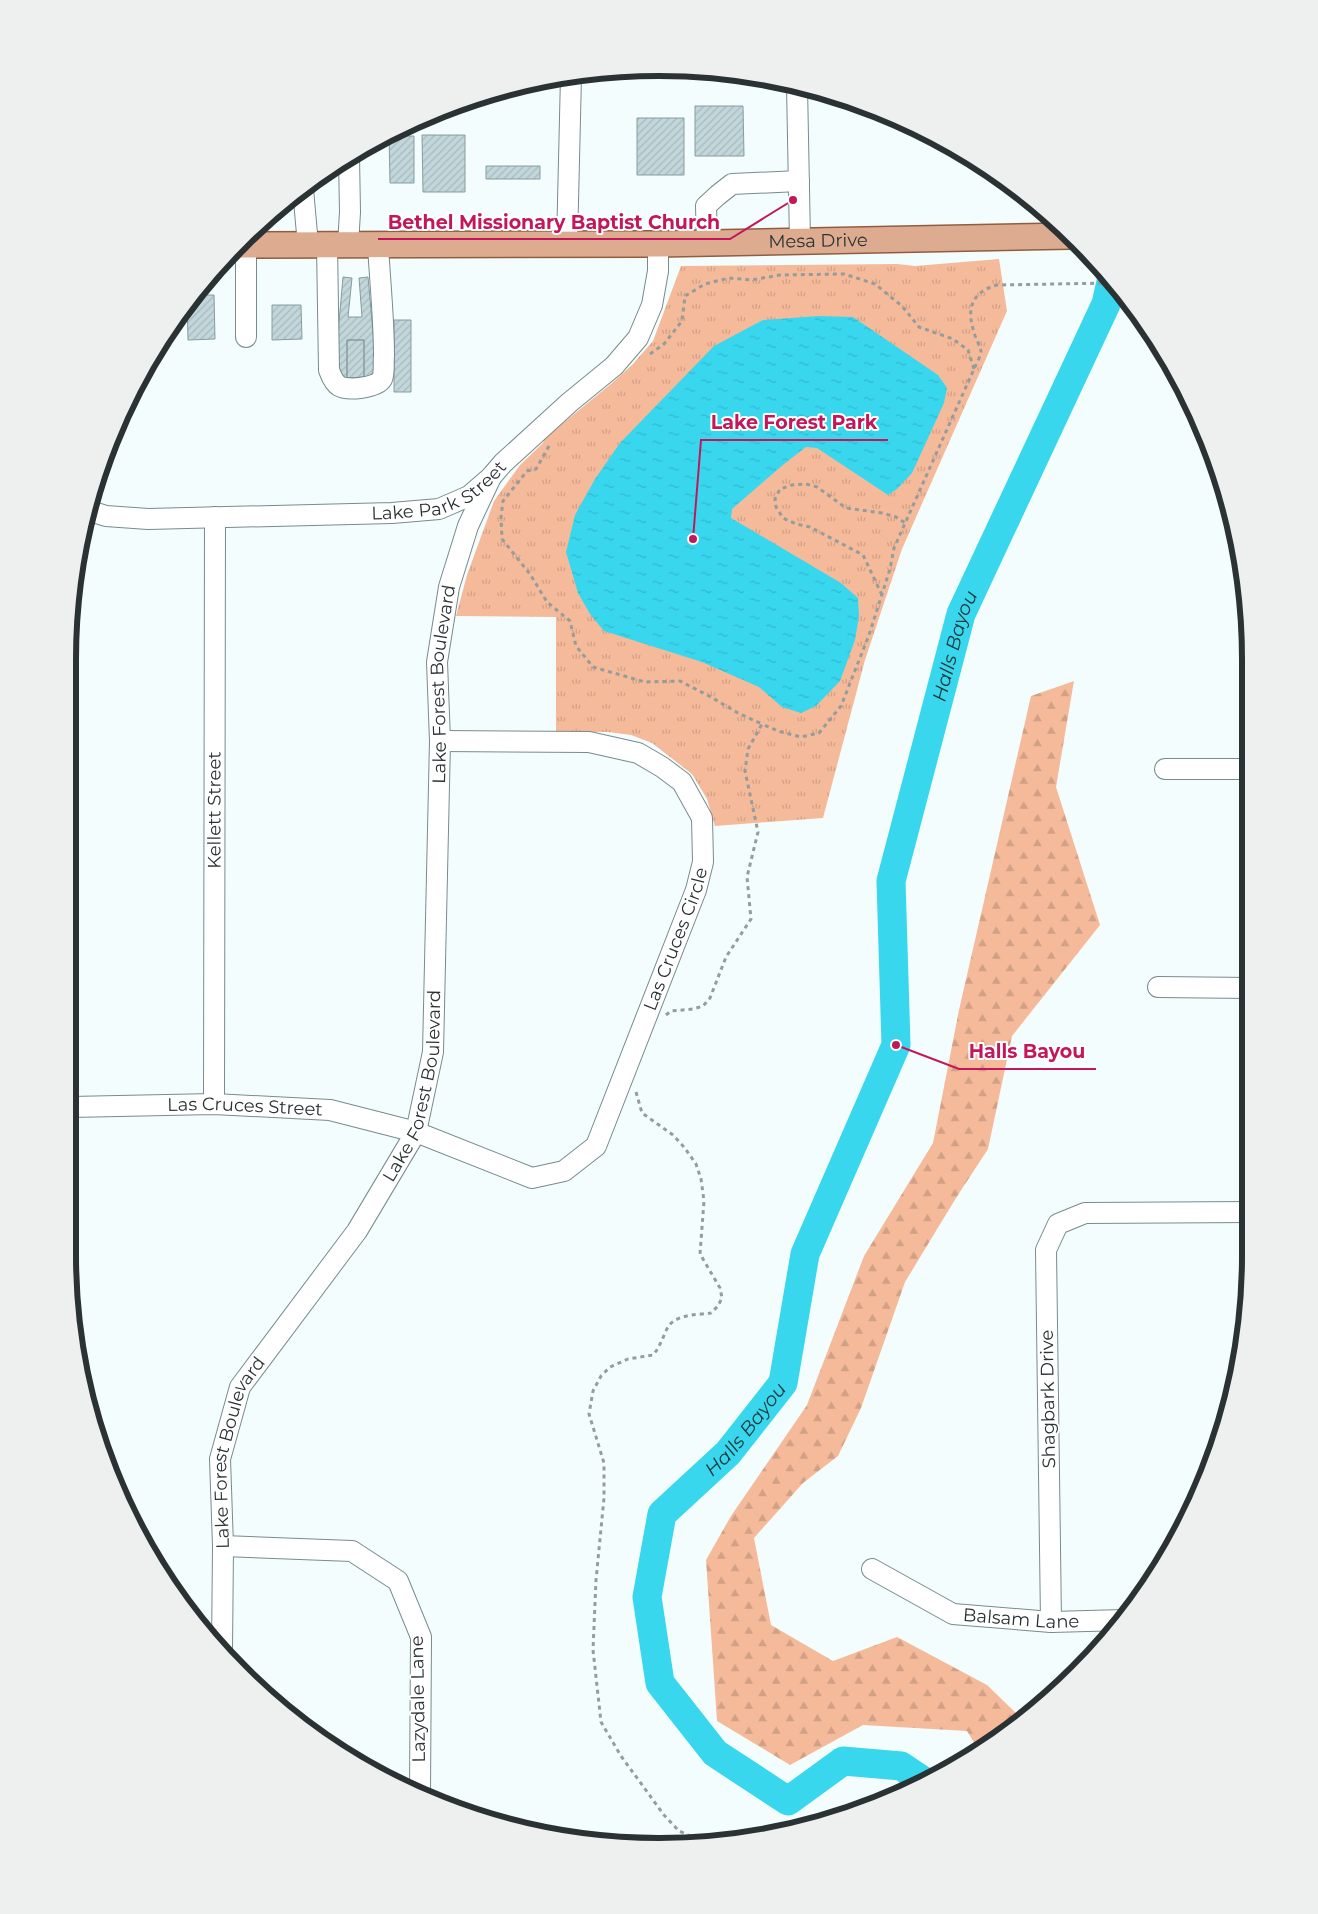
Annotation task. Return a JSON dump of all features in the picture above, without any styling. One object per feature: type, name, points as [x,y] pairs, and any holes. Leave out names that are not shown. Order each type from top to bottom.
[{"type":"main road","name":"Mesa Drive","points":[[251,243],[328,245],[658,244],[1059,236]]},
{"type":"street","points":[[567,244],[571,83]]},
{"type":"street","points":[[797,93],[800,241]]},
{"type":"street","points":[[328,245],[350,212],[349,165]]},
{"type":"street","points":[[707,243],[706,206],[732,184],[799,182]]},
{"type":"street","points":[[306,196],[328,245],[329,370],[332,378],[338,385],[344,388],[378,384],[383,372],[384,340],[378,245]]},
{"type":"street","name":"Lake Park Street","points":[[95,513],[106,516],[148,519],[392,513],[439,509],[469,496],[491,478],[503,463],[570,402],[614,366],[638,338],[652,305],[658,271],[658,244]]},
{"type":"street","points":[[243,251],[246,337]]},
{"type":"street","name":"Lake Forest Boulevard","points":[[222,1640],[223,1546],[220,1459],[240,1387],[357,1231],[416,1132],[433,1052],[440,741],[437,662],[449,587],[468,526],[491,478]]},
{"type":"street","name":"Kellett Street","points":[[214,517],[214,1104]]},
{"type":"street","name":"Las Cruces Circle","points":[[416,1132],[532,1178],[564,1171],[596,1146],[696,890],[703,862],[702,818],[682,782],[662,767],[638,753],[589,742],[440,741]]},
{"type":"street","points":[[1165,770],[1242,770]]},
{"type":"street","points":[[1158,988],[1242,988]]},
{"type":"street","name":"Las Cruces Street","points":[[76,1107],[214,1104],[330,1110],[416,1132]]},
{"type":"street","name":"Shagbark Drive","points":[[1051,1622],[1046,1250],[1058,1224],[1085,1213],[1242,1212]]},
{"type":"street","name":"Lazydale Lane","points":[[223,1546],[352,1551],[398,1581],[421,1637],[420,1786]]},
{"type":"street","name":"Balsam Lane","points":[[872,1569],[953,1614],[1051,1622],[1112,1620]]},
{"type":"path","points":[[644,358],[664,344],[682,321],[685,296],[705,284],[729,278],[750,280],[780,275],[844,274],[875,284],[902,306],[919,327],[953,339],[968,350],[974,369]]},
{"type":"path","points":[[549,440],[548,448],[536,469],[527,471],[503,501],[501,517],[502,539],[530,574],[546,602],[570,621],[576,646],[593,667],[645,682],[680,681],[738,713],[778,731],[801,737],[819,733],[840,706],[869,635],[890,569],[894,548],[981,351],[973,331],[970,312],[974,298],[985,289],[997,285],[1104,283]]},
{"type":"path","points":[[882,595],[863,554],[810,527],[796,524],[783,518],[776,507],[775,499],[780,489],[792,485],[806,484],[817,487],[846,508],[882,513],[896,517],[905,523]]},
{"type":"path","points":[[664,1017],[671,1011],[703,1006],[710,998],[726,957],[751,919],[747,877],[758,832],[745,771],[748,749],[762,724]]},
{"type":"path","points":[[638,1085],[636,1092],[642,1113],[674,1136],[696,1164],[701,1179],[704,1201],[700,1254],[720,1288],[722,1298],[718,1306],[711,1313],[691,1315],[677,1319],[666,1330],[665,1336],[653,1355],[628,1359],[610,1367],[601,1376],[593,1391],[589,1414],[604,1464],[604,1498],[596,1580],[593,1650],[601,1722],[621,1756],[664,1815],[679,1831],[693,1837]]},
{"type":"green space","points":[[999,259],[1007,311],[902,549],[865,660],[823,818],[715,826],[707,799],[692,774],[652,743],[631,735],[608,732],[556,732],[556,617],[456,616],[467,575],[494,501],[520,465],[543,443],[545,438],[612,383],[632,365],[653,341],[681,266],[897,264],[915,266]]},
{"type":"green space","points":[[1074,681],[1056,787],[1100,925],[1012,1036],[988,1149],[905,1282],[861,1408],[838,1456],[803,1483],[754,1538],[771,1625],[833,1661],[897,1637],[987,1685],[1017,1714],[975,1745],[967,1731],[863,1725],[790,1765],[717,1721],[706,1560],[731,1516],[807,1405],[864,1256],[933,1143],[959,1010],[1031,696]]},
{"type":"water","points":[[819,316],[853,317],[938,375],[947,388],[944,403],[912,473],[897,489],[888,495],[817,448],[806,447],[732,509],[731,518],[841,583],[858,598],[859,616],[855,640],[840,681],[816,706],[801,713],[782,707],[759,687],[702,662],[604,631],[590,614],[578,593],[566,552],[575,515],[595,479],[620,443],[714,346],[763,320]]},
{"type":"building","points":[[695,106],[743,106],[744,156],[695,156]]},
{"type":"building","points":[[637,118],[684,118],[684,175],[637,175]]},
{"type":"building","points":[[422,135],[465,135],[465,192],[423,192]]},
{"type":"building","points":[[401,136],[414,136],[414,183],[390,183],[389,142]]},
{"type":"building","points":[[486,166],[540,166],[540,179],[486,179]]},
{"type":"building","points":[[343,277],[352,278],[348,317],[362,317],[359,278],[368,277],[374,344],[374,374],[369,377],[364,377],[364,340],[347,340],[347,378],[341,378],[337,375],[337,345]]},
{"type":"building","points":[[204,295],[214,295],[215,339],[188,340],[187,317]]},
{"type":"building","points":[[272,305],[301,305],[302,339],[272,340]]},
{"type":"building","points":[[394,320],[411,320],[411,392],[394,392]]},
{"type":"building","points":[[347,340],[364,340],[364,377],[347,378]]},
{"type":"waterway","name":"Halls Bayou","points":[[918,1777],[901,1766],[843,1761],[788,1801],[715,1753],[660,1683],[647,1597],[662,1514],[728,1453],[783,1383],[805,1254],[896,1045],[891,881],[961,614],[1106,304],[1109,290]]},
{"type":"place","name":"Bethel Missionary Baptist Church","points":[[793,200]]},
{"type":"place","name":"Lake Forest Park","points":[[693,539]]},
{"type":"place","name":"Halls Bayou","points":[[896,1045]]}]
